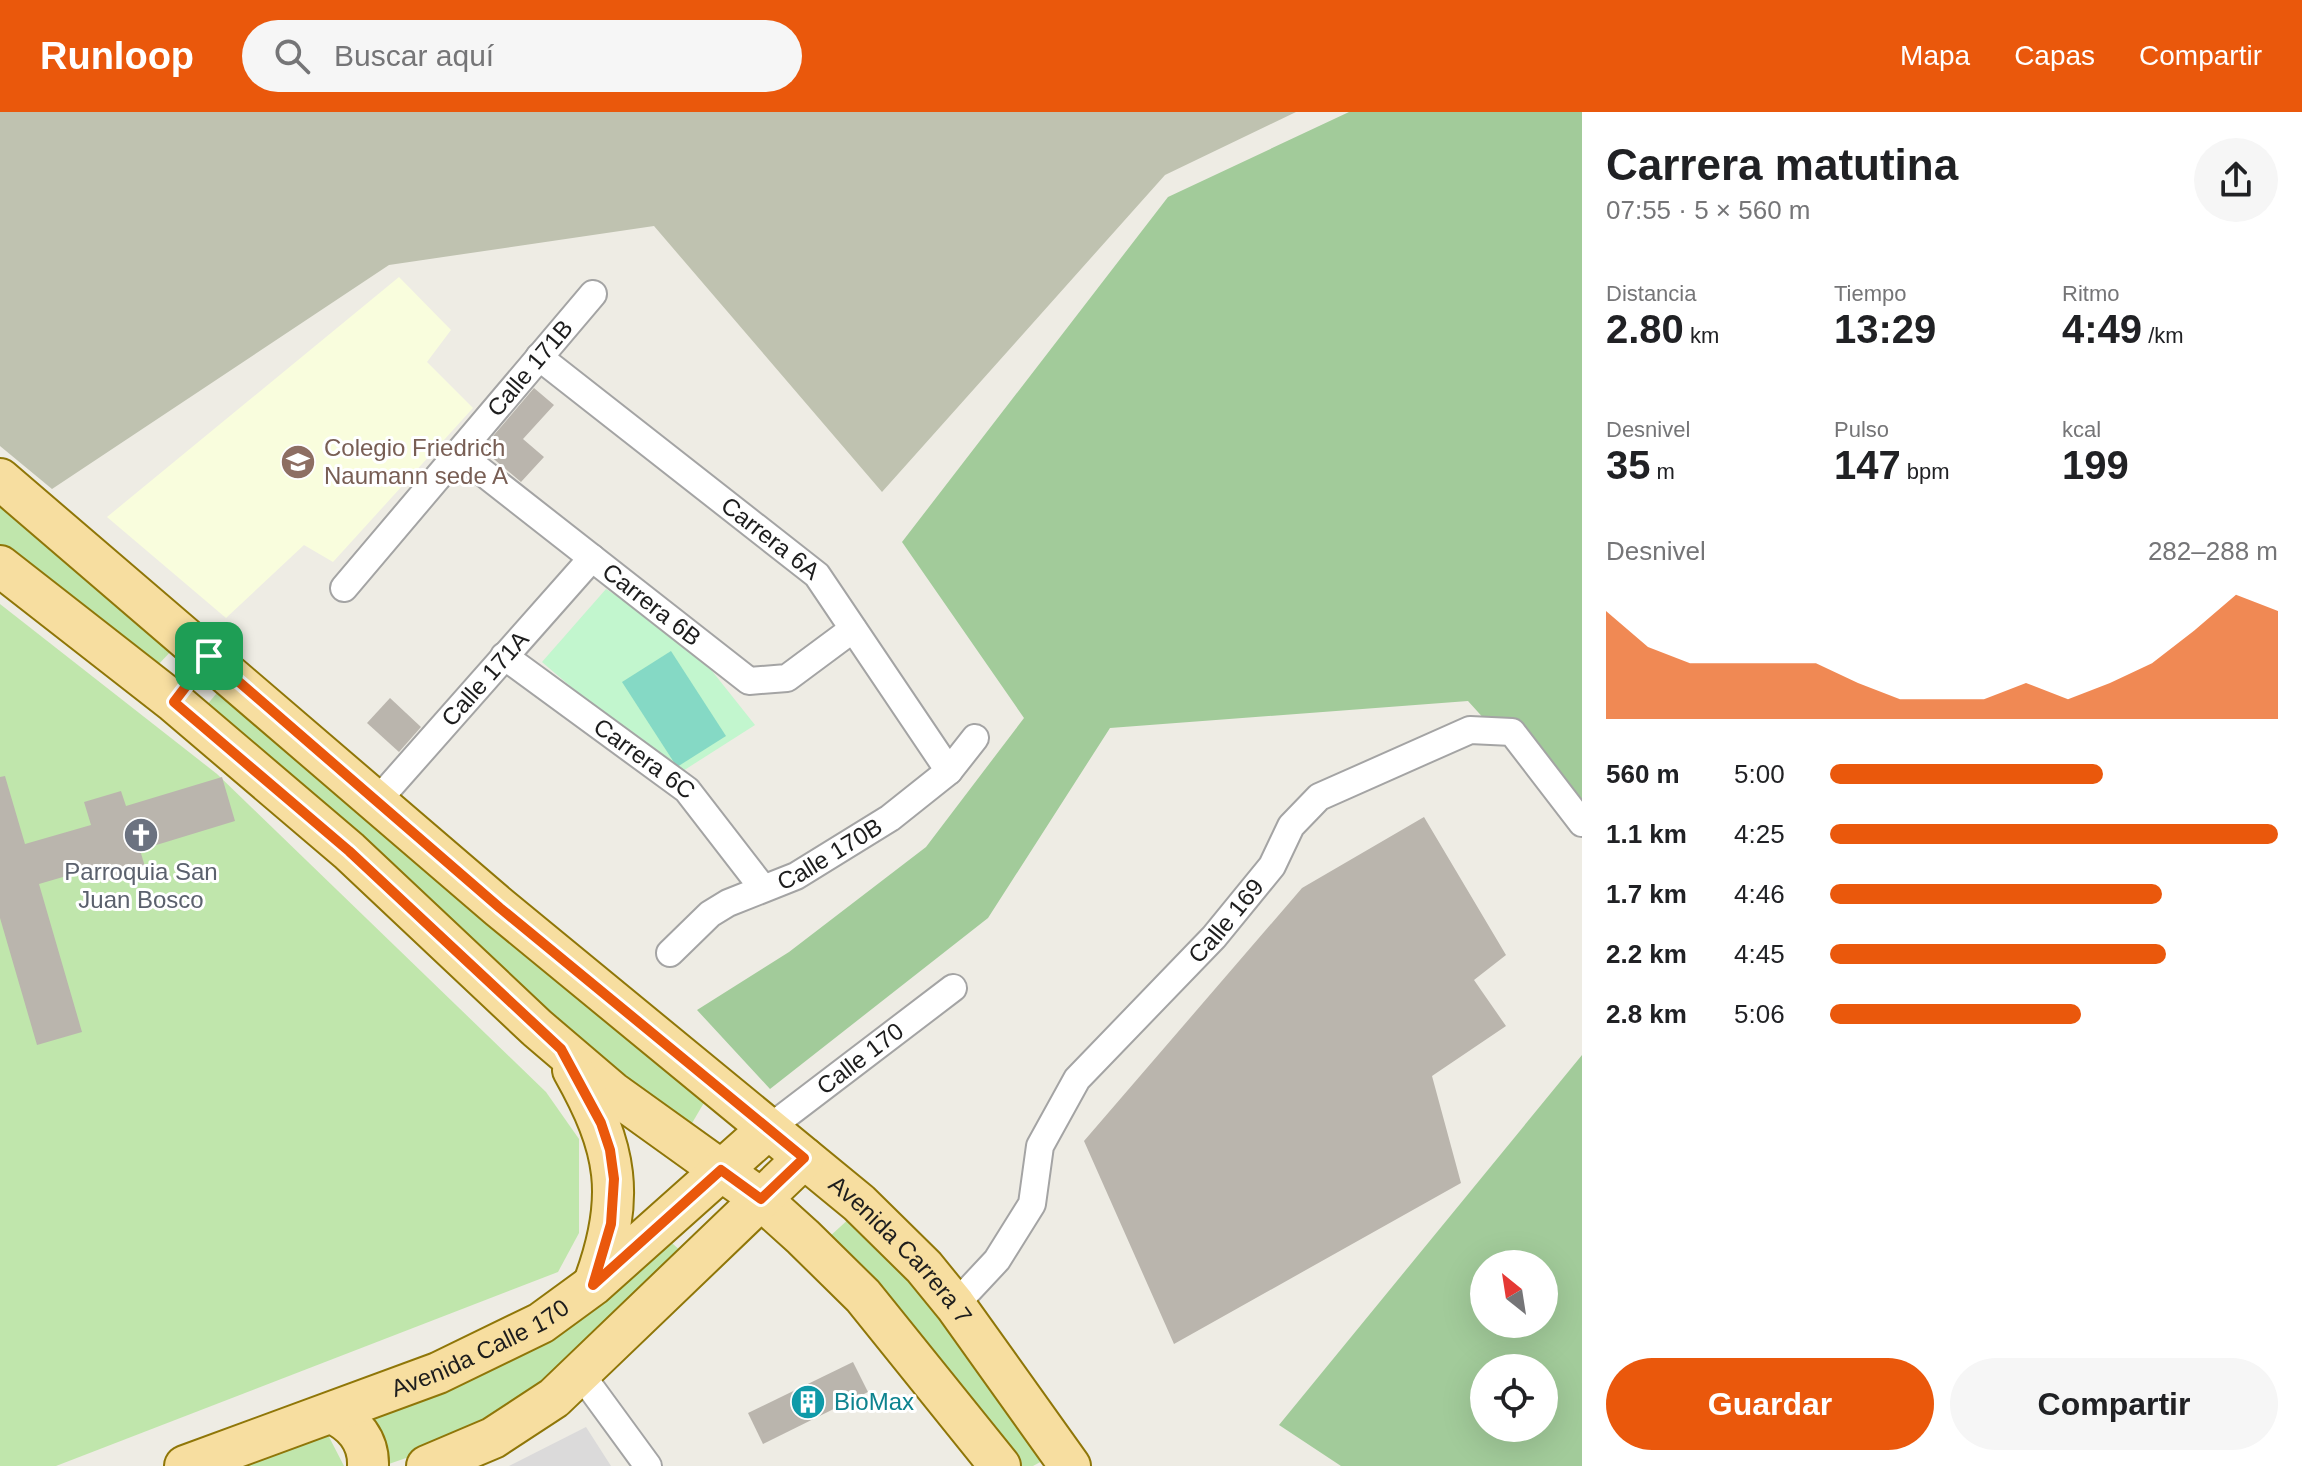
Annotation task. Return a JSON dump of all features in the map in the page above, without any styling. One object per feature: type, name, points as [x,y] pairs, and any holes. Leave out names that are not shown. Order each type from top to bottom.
[{"type":"main road","name":"Avenida Carrera 7","points":[[0,479],[378,800],[500,908],[883,1225],[955,1305],[1070,1466]]},
{"type":"main road","points":[[0,566],[174,702],[349,851],[561,1049],[666,1133],[761,1199],[863,1296],[1000,1466]]},
{"type":"main road","points":[[174,702],[209,656]]},
{"type":"main road","points":[[561,1049],[601,1123],[610,1150],[614,1179],[611,1224],[593,1285]]},
{"type":"main road","name":"Avenida Calle 170","points":[[185,1466],[475,1358],[541,1323],[593,1285],[768,1129]]},
{"type":"main road","points":[[427,1466],[511,1428],[554,1398],[804,1158]]},
{"type":"main road","points":[[332,1413],[361,1437],[368,1466]]},
{"type":"street","name":"Calle 171B","points":[[344,588],[593,294]]},
{"type":"street","name":"Carrera 6A","points":[[539,357],[817,575],[949,771]]},
{"type":"street","name":"Carrera 6B","points":[[458,453],[749,681],[787,678],[853,629]]},
{"type":"street","name":"Calle 171A","points":[[378,800],[592,558]]},
{"type":"street","name":"Carrera 6C","points":[[504,656],[687,790],[762,887]]},
{"type":"street","name":"Calle 169","points":[[955,1305],[997,1260],[1032,1204],[1040,1146],[1077,1079],[1214,937],[1272,866],[1291,826],[1319,797],[1470,730],[1512,732],[1582,823]]},
{"type":"street","name":"Calle 170B","points":[[670,953],[710,914],[762,887],[796,876],[890,818],[949,771],[975,738]]},
{"type":"street","name":"Calle 170","points":[[768,1129],[953,988]]},
{"type":"street","points":[[580,1373],[648,1466]]},
{"type":"shaded area","points":[[0,112],[1296,112],[1165,175],[882,492],[654,226],[389,265],[52,489],[0,446]]},
{"type":"shaded area","name":"Colegio Friedrich Naumann sede A","points":[[399,277],[451,330],[427,362],[473,408],[333,562],[304,545],[226,618],[107,517]]},
{"type":"shaded area","points":[[586,1427],[611,1466],[509,1466]]},
{"type":"green space","points":[[1349,112],[1582,112],[1582,827],[1468,701],[1110,728],[988,918],[770,1089],[697,1010],[789,952],[926,847],[1024,718],[902,542],[1168,197]]},
{"type":"green space","points":[[0,500],[174,648],[156,667],[0,545]]},
{"type":"green space","points":[[606,589],[689,642],[755,725],[675,776],[542,662]]},
{"type":"green space","points":[[0,604],[217,774],[546,1092],[579,1139],[579,1233],[558,1272],[56,1466],[0,1466]]},
{"type":"green space","points":[[671,651],[726,736],[677,767],[622,682]]},
{"type":"green space","points":[[221,688],[705,1101],[688,1130],[614,1071],[206,706]]},
{"type":"green space","points":[[1582,1055],[1582,1466],[1341,1466],[1279,1425]]},
{"type":"green space","points":[[851,1217],[937,1309],[1044,1460],[1033,1466],[1014,1466],[829,1237]]},
{"type":"green space","points":[[660,1232],[684,1254],[560,1373],[464,1438],[383,1466],[360,1415]]},
{"type":"green space","points":[[327,1433],[344,1466],[219,1466]]},
{"type":"building","points":[[534,388],[554,405],[523,439],[544,457],[521,482],[482,449]]},
{"type":"building","points":[[390,698],[421,727],[399,752],[367,723]]},
{"type":"building","points":[[5,776],[25,844],[91,825],[84,802],[121,791],[126,806],[222,777],[235,821],[140,850],[146,870],[108,881],[104,865],[39,884],[82,1032],[37,1045],[0,918],[0,777]]},
{"type":"building","points":[[1424,817],[1506,955],[1474,980],[1506,1026],[1432,1076],[1461,1183],[1174,1344],[1084,1141],[1302,888]]},
{"type":"building","name":"BioMax","points":[[853,1362],[868,1392],[763,1444],[748,1413]]},
{"type":"place","name":"Colegio Friedrich Naumann sede A","points":[[298,462]]},
{"type":"place","name":"Parroquia San Juan Bosco","points":[[141,835]]},
{"type":"place","name":"BioMax","points":[[808,1402]]},
{"type":"route","points":[[209,656],[500,908],[804,1158],[761,1199],[721,1170],[593,1285],[607,1249],[614,1179],[610,1150],[601,1123],[561,1049],[349,851],[174,702],[209,656]]}]
